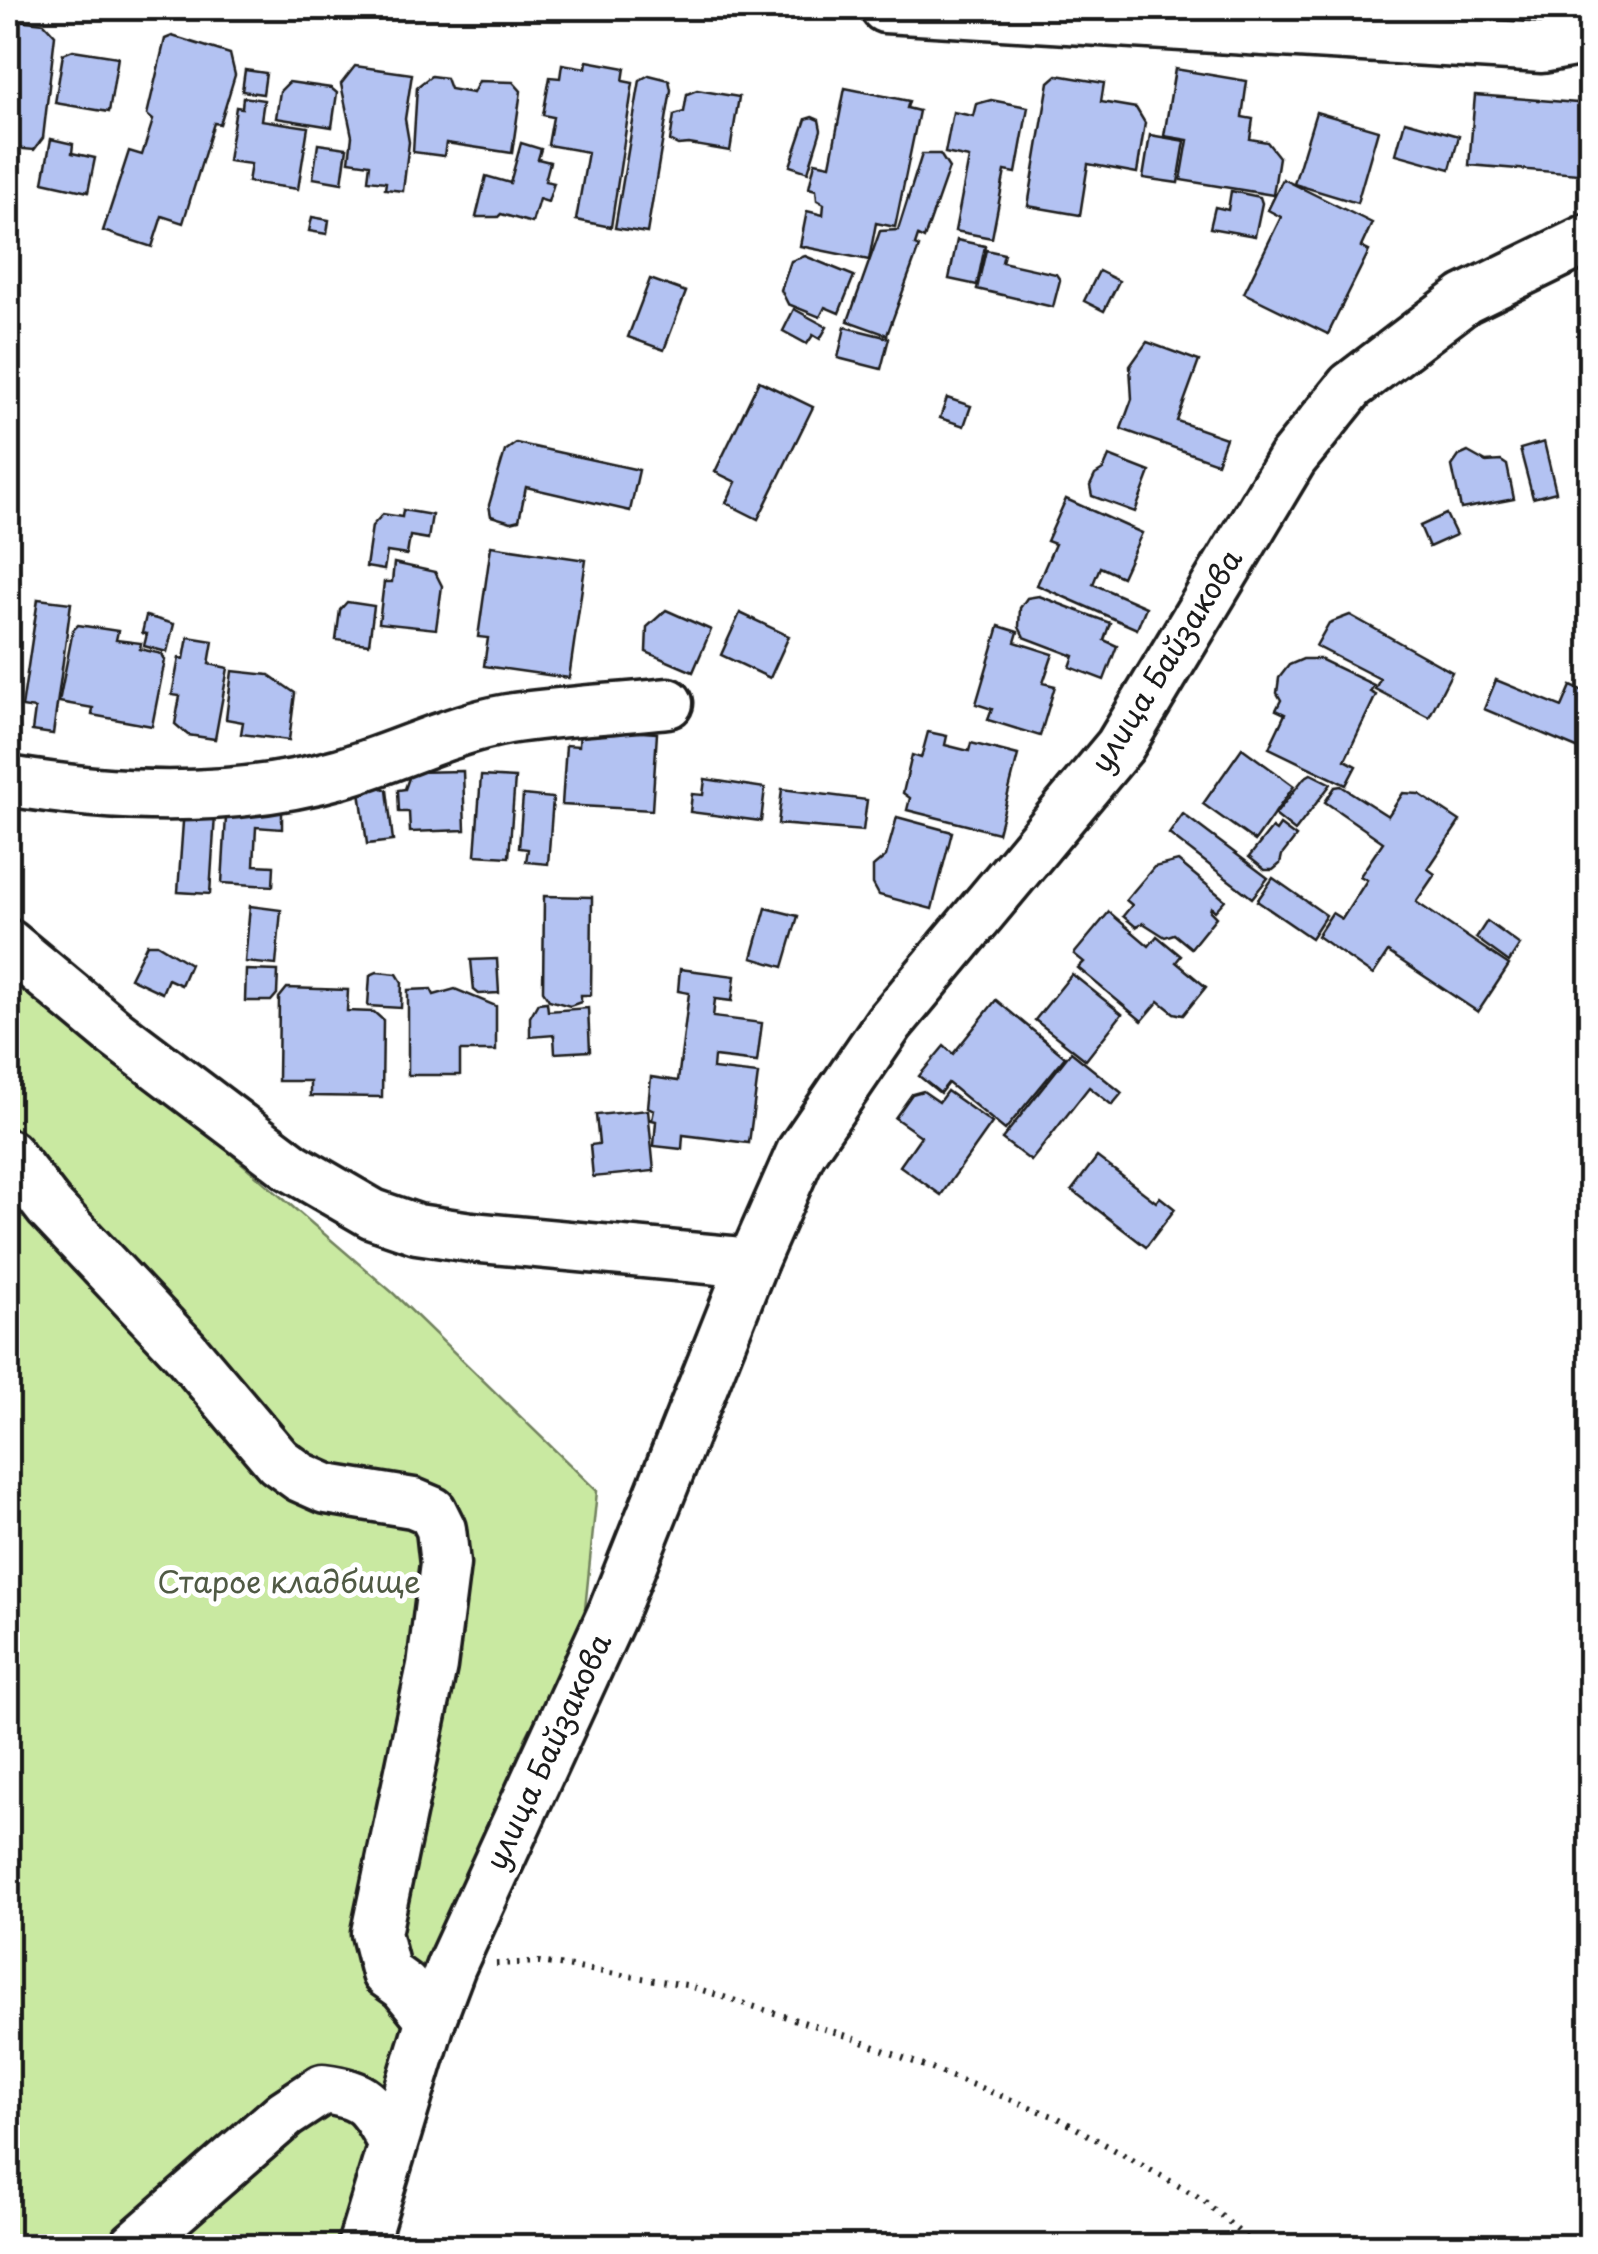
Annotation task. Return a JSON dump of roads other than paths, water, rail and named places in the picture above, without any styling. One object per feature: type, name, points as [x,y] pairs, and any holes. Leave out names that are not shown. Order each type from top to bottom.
[{"type":"street","points":[[885,8],[1542,48],[1590,39]]},
{"type":"street","name":"улица Байзакова","points":[[362,2246],[431,2019],[451,1966],[614,1612],[752,1262],[801,1152],[890,1023],[1120,746],[1292,459],[1351,386],[1465,299],[1590,238]]},
{"type":"street","points":[[8,781],[143,794],[265,788],[385,760],[460,730],[508,720],[668,703]]},
{"type":"street","points":[[8,944],[115,1033],[292,1167],[374,1214],[417,1228],[470,1237],[752,1262]]},
{"type":"street","points":[[8,1154],[50,1208],[172,1336],[278,1461],[327,1489],[413,1503],[432,1512],[442,1529],[446,1564],[432,1666],[376,1933],[386,1974],[404,1986],[431,2019]]},
{"type":"street","points":[[134,2246],[270,2126],[323,2090],[354,2094],[372,2106],[392,2142]]},
{"type":"park label","name":"Старое кладбище","points":[[289,1583]]}]
